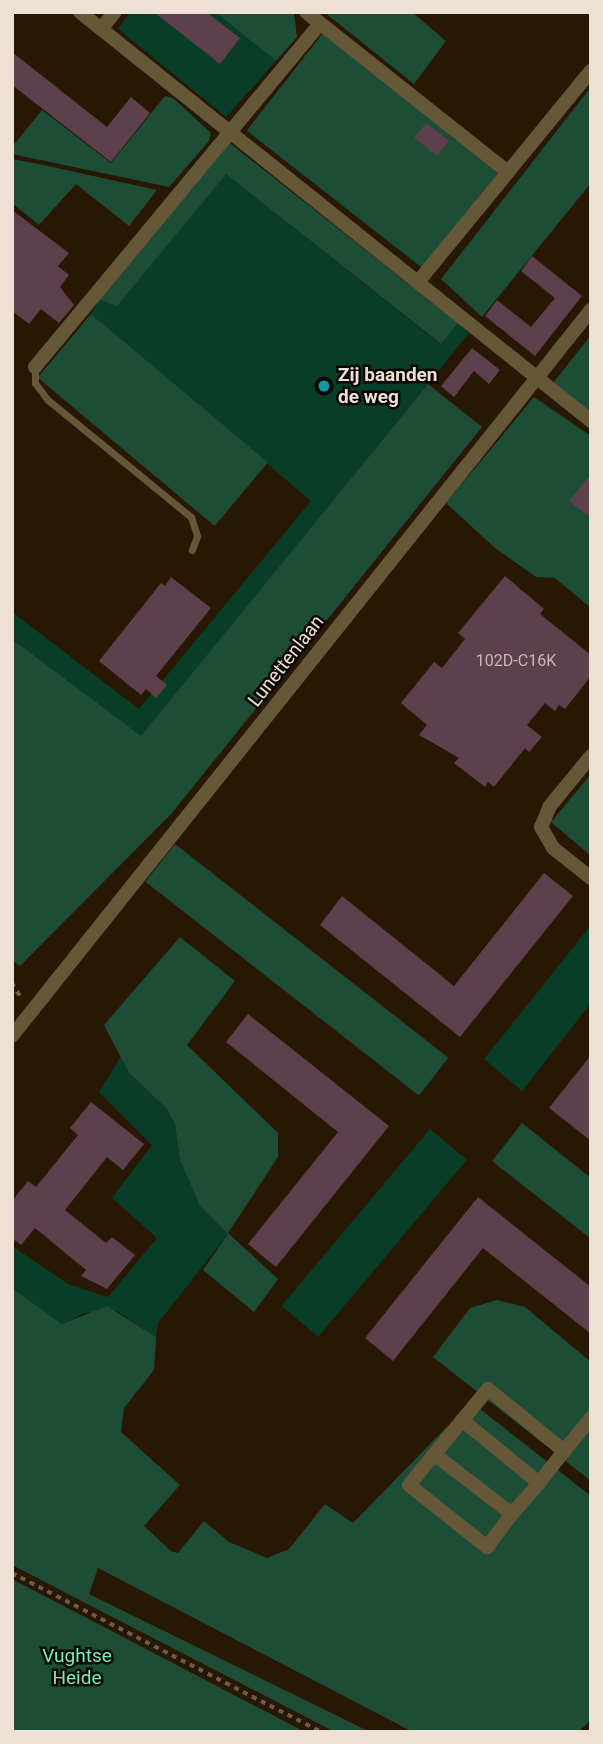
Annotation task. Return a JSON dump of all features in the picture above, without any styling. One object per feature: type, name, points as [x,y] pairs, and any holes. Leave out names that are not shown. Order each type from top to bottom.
[{"type":"street","points":[[80,12],[591,421]]},
{"type":"street","points":[[102,29],[115,12]]},
{"type":"street","points":[[306,12],[508,172]]},
{"type":"street","points":[[35,367],[320,23]]},
{"type":"street","points":[[418,282],[591,71]]},
{"type":"street","name":"Lunettenlaan","points":[[12,1036],[591,310]]},
{"type":"street","points":[[591,756],[550,806],[541,827],[553,848],[591,878]]},
{"type":"street","points":[[564,1451],[488,1389],[409,1485],[487,1547],[591,1418]]},
{"type":"street","points":[[462,1420],[539,1483]]},
{"type":"street","points":[[434,1454],[512,1514]]},
{"type":"lane","points":[[35,367],[35,383],[48,400],[191,517],[197,536],[192,550]]},
{"type":"path","points":[[12,1573],[321,1732]]},
{"type":"green space","points":[[130,12],[215,12],[276,61],[226,117],[118,29]]},
{"type":"green space","points":[[215,12],[294,12],[297,37],[276,61]]},
{"type":"green space","points":[[324,12],[412,12],[446,41],[414,84]]},
{"type":"green space","points":[[323,33],[500,171],[423,269],[247,131]]},
{"type":"green space","points":[[591,87],[591,183],[482,317],[441,279]]},
{"type":"green space","points":[[165,96],[173,98],[211,133],[209,141],[169,187],[12,154],[12,147],[42,110],[111,163]]},
{"type":"green space","points":[[226,140],[458,323],[441,344],[226,174],[117,306],[99,299]]},
{"type":"green space","points":[[12,159],[157,190],[129,226],[76,184],[39,225],[12,203]]},
{"type":"green space","points":[[226,174],[440,344],[458,323],[469,333],[141,737],[12,639],[12,612],[139,709],[311,501],[91,314],[99,299]]},
{"type":"green space","points":[[91,314],[268,462],[215,526],[38,378]]},
{"type":"green space","points":[[591,335],[591,413],[553,383]]},
{"type":"green space","points":[[428,384],[482,427],[172,813],[20,966],[12,960],[12,639],[141,736]]},
{"type":"green space","points":[[534,397],[591,436],[591,608],[555,578],[536,577],[495,548],[446,503]]},
{"type":"green space","points":[[591,774],[591,856],[551,822]]},
{"type":"green space","points":[[175,844],[448,1058],[419,1095],[145,882]]},
{"type":"green space","points":[[591,925],[591,1003],[522,1091],[484,1059]]},
{"type":"green space","points":[[180,937],[235,981],[187,1045],[278,1133],[278,1157],[228,1233],[278,1279],[254,1312],[203,1270],[228,1234],[200,1206],[180,1160],[175,1125],[167,1109],[129,1073],[104,1025]]},
{"type":"green space","points":[[121,1056],[129,1073],[167,1109],[175,1125],[180,1160],[200,1206],[228,1234],[158,1323],[156,1337],[117,1311],[85,1313],[62,1324],[12,1288],[12,1246],[68,1284],[108,1297],[157,1238],[112,1198],[152,1145],[99,1092]]},
{"type":"green space","points":[[522,1123],[591,1178],[591,1239],[492,1161]]},
{"type":"green space","points":[[430,1129],[467,1160],[318,1337],[282,1306]]},
{"type":"green space","points":[[12,1288],[62,1324],[107,1306],[156,1337],[154,1370],[124,1408],[121,1432],[180,1485],[144,1526],[171,1551],[178,1553],[204,1521],[229,1542],[267,1558],[289,1549],[325,1504],[353,1523],[471,1402],[591,1496],[591,1720],[578,1732],[413,1732],[98,1568],[89,1594],[370,1732],[335,1732],[12,1565]]},
{"type":"green space","points":[[497,1300],[525,1307],[591,1362],[591,1481],[433,1357],[470,1308]]},
{"type":"green space","name":"Vughtse Heide","points":[[12,1579],[305,1732],[12,1732]]},
{"type":"building","points":[[154,12],[206,12],[240,38],[220,64]]},
{"type":"building","points":[[12,52],[107,127],[131,97],[150,113],[111,162],[12,85]]},
{"type":"building","points":[[426,123],[449,141],[437,156],[414,138]]},
{"type":"building","points":[[12,210],[69,253],[58,266],[69,275],[60,287],[74,305],[59,323],[41,309],[29,324],[12,311]]},
{"type":"building","points":[[532,256],[582,296],[535,356],[485,316],[497,300],[531,327],[555,298],[521,271]]},
{"type":"building","points":[[472,348],[500,370],[489,384],[474,371],[454,397],[441,386]]},
{"type":"building","points":[[591,474],[591,518],[569,501]]},
{"type":"building","points":[[505,576],[544,609],[540,614],[591,655],[591,676],[565,709],[559,705],[555,711],[545,703],[527,725],[542,737],[529,752],[525,748],[494,787],[488,782],[485,787],[454,763],[459,758],[419,735],[427,725],[401,703],[434,662],[442,668],[465,639],[458,633]]},
{"type":"building","points":[[171,577],[211,608],[156,676],[167,685],[156,698],[146,689],[141,695],[99,661],[161,583],[165,586]]},
{"type":"building","points":[[544,873],[573,896],[460,1037],[320,925],[342,896],[454,986]]},
{"type":"building","points":[[248,1014],[389,1126],[276,1267],[248,1244],[338,1132],[226,1042]]},
{"type":"building","points":[[591,1055],[591,1141],[549,1108]]},
{"type":"building","points":[[91,1102],[144,1144],[123,1170],[107,1157],[65,1210],[106,1243],[112,1237],[135,1255],[107,1289],[81,1276],[86,1270],[35,1228],[21,1245],[12,1238],[12,1201],[28,1181],[36,1187],[78,1135],[70,1128]]},
{"type":"building","points":[[478,1197],[591,1287],[591,1334],[483,1248],[393,1361],[365,1338]]},
{"type":"place","name":"Zij baanden de weg","points":[[324,386]]}]
